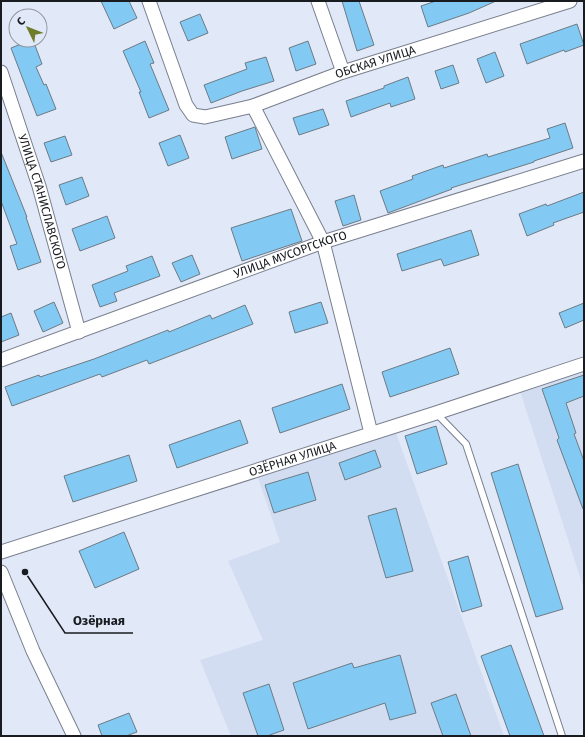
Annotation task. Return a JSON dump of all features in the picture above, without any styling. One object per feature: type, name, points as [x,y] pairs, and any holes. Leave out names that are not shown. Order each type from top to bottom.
[{"type":"street","name":"ОБСКАЯ УЛИЦА","points":[[149,1],[186,105],[193,115],[205,117],[253,106],[343,72],[570,1]]},
{"type":"street","points":[[318,1],[343,72]]},
{"type":"street","name":"УЛИЦА СТАНИСЛАВСКОГО","points":[[1,72],[39,186],[79,332]]},
{"type":"street","points":[[253,106],[323,242],[371,433]]},
{"type":"street","name":"УЛИЦА МУСОРГСКОГО","points":[[1,360],[323,242],[584,161]]},
{"type":"street","name":"ОЗЁРНАЯ УЛИЦА","points":[[1,552],[436,413],[584,364]]},
{"type":"street","points":[[1,572],[33,651],[74,736]]},
{"type":"lane","points":[[436,413],[466,444],[562,736]]},
{"type":"shaded area","points":[[584,368],[584,589],[519,388]]},
{"type":"shaded area","points":[[395,430],[504,736],[231,736],[200,660],[263,640],[228,561],[280,542],[257,475]]},
{"type":"building","points":[[101,1],[129,1],[137,18],[114,29]]},
{"type":"building","points":[[342,1],[359,1],[374,45],[357,51]]},
{"type":"building","points":[[436,1],[496,1],[469,13],[428,27],[421,6]]},
{"type":"building","points":[[200,14],[208,33],[188,41],[180,22]]},
{"type":"building","points":[[577,24],[584,45],[565,52],[564,50],[527,64],[520,44]]},
{"type":"building","points":[[145,41],[154,63],[150,64],[169,110],[149,118],[139,92],[141,92],[123,51]]},
{"type":"building","points":[[308,41],[316,64],[296,71],[289,48]]},
{"type":"building","points":[[11,48],[36,48],[42,64],[36,67],[44,85],[46,84],[56,109],[37,116]]},
{"type":"building","points":[[495,52],[504,76],[486,83],[477,59]]},
{"type":"building","points":[[266,57],[274,81],[211,103],[204,85],[247,69],[245,63]]},
{"type":"building","points":[[453,65],[459,83],[441,89],[435,71]]},
{"type":"building","points":[[408,77],[415,99],[391,107],[390,103],[351,117],[346,101],[384,88],[384,86]]},
{"type":"building","points":[[323,109],[329,125],[299,135],[293,118]]},
{"type":"building","points":[[565,123],[573,148],[451,188],[452,189],[388,213],[380,191],[413,179],[412,176],[443,165],[444,168],[487,154],[488,157],[550,138],[547,129]]},
{"type":"building","points":[[255,127],[262,149],[232,159],[225,137]]},
{"type":"building","points":[[180,135],[189,158],[168,166],[159,143]]},
{"type":"building","points":[[65,136],[72,155],[51,162],[44,143]]},
{"type":"building","points":[[1,152],[27,217],[41,262],[18,270],[10,246],[17,244],[1,201]]},
{"type":"building","points":[[82,177],[89,196],[66,205],[59,185]]},
{"type":"building","points":[[584,192],[584,212],[553,223],[554,225],[527,236],[519,214],[546,204],[547,206]]},
{"type":"building","points":[[354,195],[361,220],[343,226],[335,201]]},
{"type":"building","points":[[291,209],[302,241],[242,261],[231,228]]},
{"type":"building","points":[[107,216],[115,238],[80,251],[72,229]]},
{"type":"building","points":[[471,230],[479,255],[444,266],[441,259],[402,271],[397,254]]},
{"type":"building","points":[[192,255],[200,274],[181,282],[172,263]]},
{"type":"building","points":[[152,256],[160,276],[114,293],[117,301],[100,307],[92,285],[128,271],[126,266]]},
{"type":"building","points":[[54,302],[63,323],[43,332],[34,311]]},
{"type":"building","points":[[321,302],[328,323],[295,333],[289,312]]},
{"type":"building","points":[[584,303],[584,320],[565,328],[559,313]]},
{"type":"building","points":[[245,305],[253,324],[149,364],[147,360],[102,377],[100,374],[12,406],[5,387],[39,375],[40,377],[94,359],[168,330],[169,332],[210,315],[212,319]]},
{"type":"building","points":[[11,313],[19,335],[1,342],[1,317]]},
{"type":"building","points":[[450,348],[459,374],[390,397],[382,372]]},
{"type":"building","points":[[584,375],[584,396],[566,403],[576,433],[574,434],[584,461],[583,509],[557,440],[559,438],[542,389]]},
{"type":"building","points":[[342,384],[350,409],[280,433],[272,408]]},
{"type":"building","points":[[240,420],[248,443],[177,468],[169,445]]},
{"type":"building","points":[[436,426],[447,464],[417,474],[405,436]]},
{"type":"building","points":[[375,450],[381,467],[345,480],[339,463]]},
{"type":"building","points":[[129,455],[137,481],[73,502],[64,476]]},
{"type":"building","points":[[518,464],[563,609],[536,617],[491,473]]},
{"type":"building","points":[[308,472],[316,500],[274,513],[265,485]]},
{"type":"building","points":[[396,508],[413,571],[386,578],[368,516]]},
{"type":"building","points":[[124,532],[139,569],[95,588],[79,551]]},
{"type":"building","points":[[468,556],[482,606],[462,612],[448,562]]},
{"type":"building","points":[[511,645],[544,736],[510,736],[481,656]]},
{"type":"building","points":[[400,655],[416,713],[390,720],[385,703],[308,729],[293,683],[352,663],[354,668]]},
{"type":"building","points":[[269,684],[284,730],[267,736],[258,736],[243,693]]},
{"type":"building","points":[[456,694],[471,736],[443,736],[431,703]]},
{"type":"building","points":[[129,713],[137,732],[126,736],[102,736],[98,725]]},
{"type":"place","name":"Озёрная","points":[[25,572]]}]
